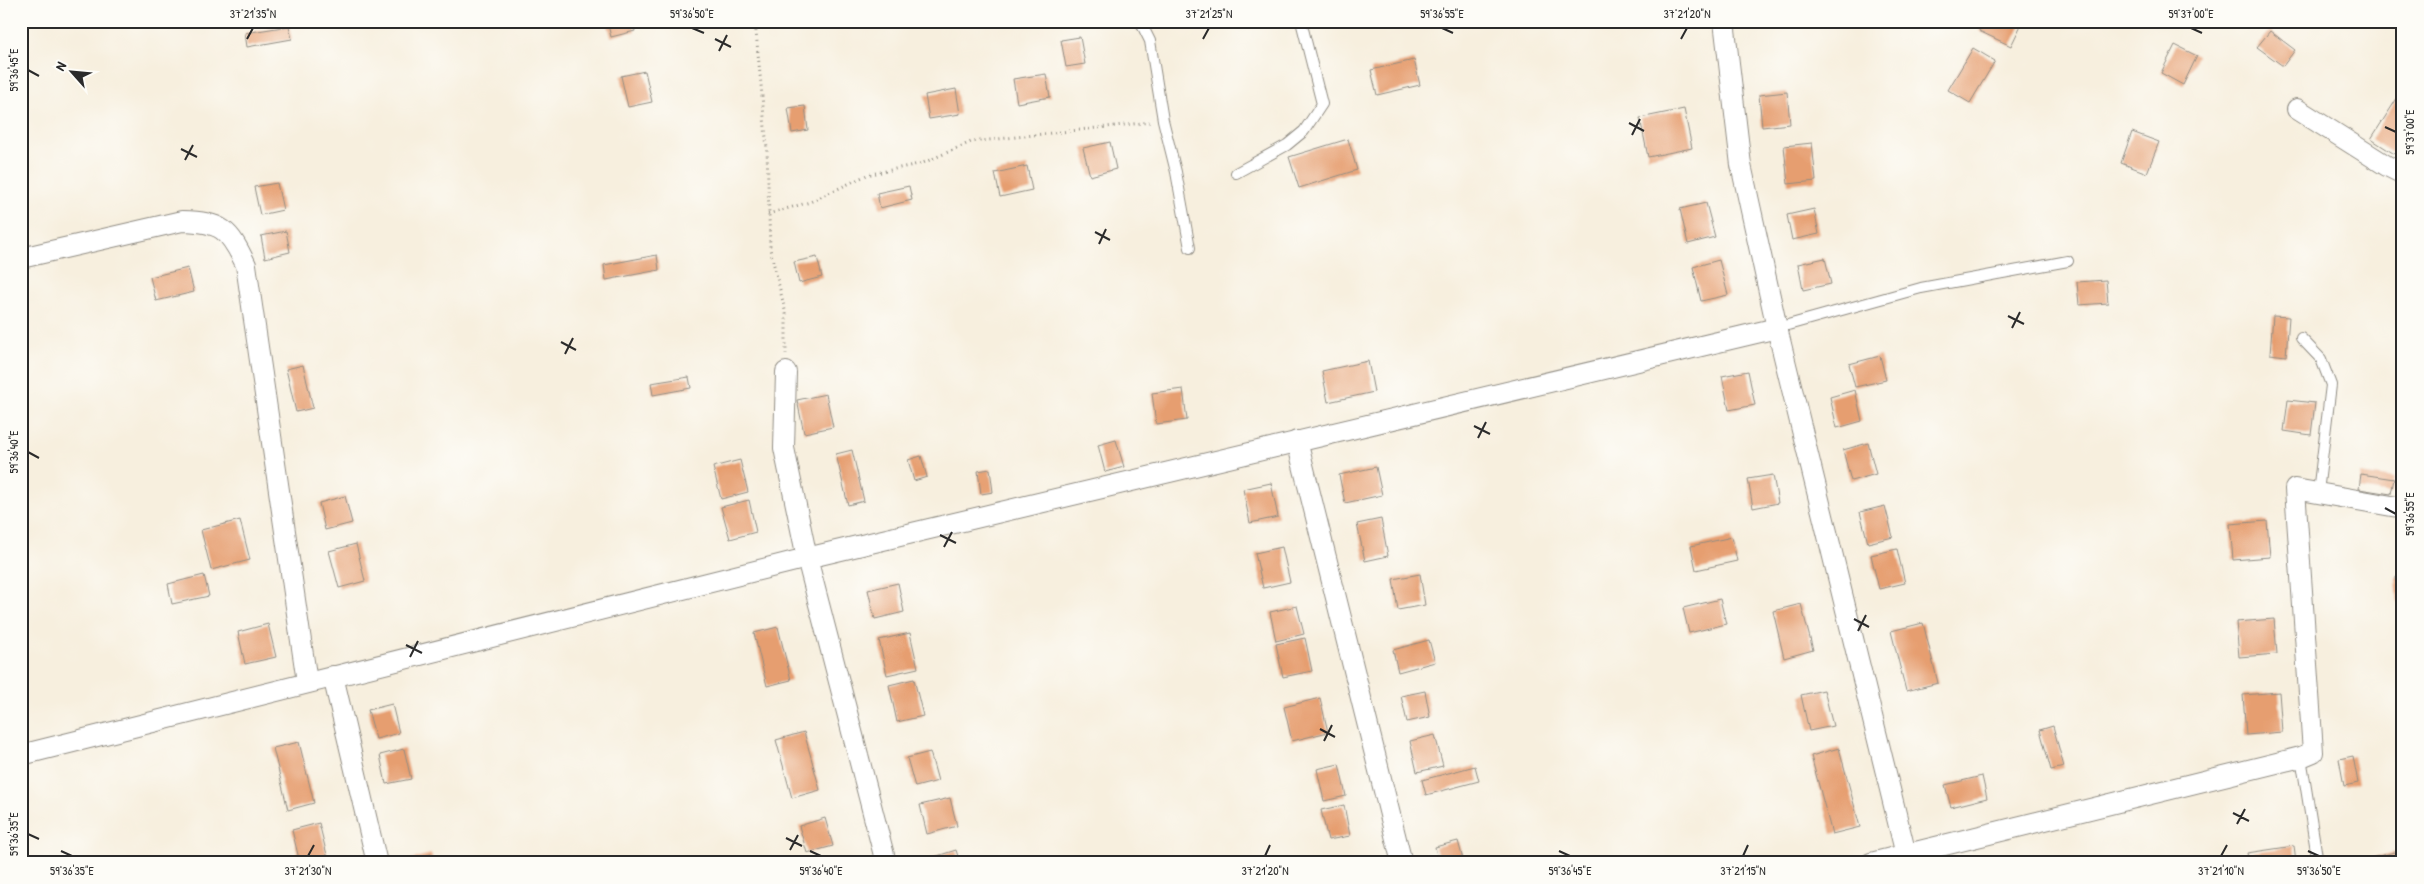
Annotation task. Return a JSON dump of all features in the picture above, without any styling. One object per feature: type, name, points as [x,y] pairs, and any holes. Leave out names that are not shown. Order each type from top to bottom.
[{"type":"street","points":[[1724,21],[1741,165],[1777,328],[1907,858]]},
{"type":"street","points":[[2297,109],[2387,166],[2403,174]]},
{"type":"street","points":[[21,258],[182,222],[204,222],[221,227],[236,244],[246,265],[307,682]]},
{"type":"street","points":[[21,755],[808,558],[1777,328]]},
{"type":"street","points":[[786,372],[784,448],[808,558],[886,863]]},
{"type":"street","points":[[1297,441],[1402,863]]},
{"type":"street","points":[[1871,863],[1907,858],[2301,757],[2313,752],[2295,488],[2403,508]]},
{"type":"street","points":[[333,676],[376,863]]},
{"type":"lane","points":[[1140,21],[1150,41],[1163,120],[1176,172],[1190,248]]},
{"type":"lane","points":[[1236,173],[1287,145],[1304,130],[1322,104],[1301,21]]},
{"type":"lane","points":[[1777,328],[1921,288],[2068,261]]},
{"type":"lane","points":[[2301,338],[2321,359],[2331,385],[2318,492]]},
{"type":"lane","points":[[2301,757],[2318,863]]},
{"type":"path","points":[[755,21],[767,149],[770,249],[786,314],[786,372]]},
{"type":"path","points":[[768,214],[810,202],[867,175],[923,163],[971,142],[1163,120]]},
{"type":"building","points":[[607,21],[633,21],[635,31],[611,37]]},
{"type":"building","points":[[1984,21],[2023,21],[2011,46],[1979,31]]},
{"type":"building","points":[[289,26],[292,39],[247,47],[245,33]]},
{"type":"building","points":[[2270,31],[2295,50],[2283,66],[2257,47]]},
{"type":"building","points":[[1080,37],[1085,64],[1066,67],[1061,40]]},
{"type":"building","points":[[2175,45],[2197,56],[2183,85],[2161,73]]},
{"type":"building","points":[[1973,48],[1995,61],[1970,103],[1948,90]]},
{"type":"building","points":[[1414,60],[1420,85],[1377,95],[1371,70]]},
{"type":"building","points":[[645,71],[652,102],[628,107],[621,76]]},
{"type":"building","points":[[1046,74],[1050,97],[1017,103],[1013,79]]},
{"type":"building","points":[[956,89],[960,114],[929,119],[925,95]]},
{"type":"building","points":[[2403,89],[2403,144],[2396,155],[2371,139]]},
{"type":"building","points":[[1787,92],[1790,124],[1762,127],[1759,95]]},
{"type":"building","points":[[805,106],[808,130],[792,133],[788,108]]},
{"type":"building","points":[[1684,109],[1692,148],[1648,157],[1640,118]]},
{"type":"building","points":[[2132,132],[2159,142],[2147,173],[2121,163]]},
{"type":"building","points":[[1348,139],[1357,170],[1299,188],[1289,157]]},
{"type":"building","points":[[1110,142],[1116,169],[1090,176],[1083,148]]},
{"type":"building","points":[[1812,143],[1816,181],[1788,184],[1784,146]]},
{"type":"building","points":[[1027,166],[1032,190],[1000,197],[995,173]]},
{"type":"building","points":[[277,183],[283,210],[260,215],[254,187]]},
{"type":"building","points":[[909,186],[912,200],[880,208],[877,193]]},
{"type":"building","points":[[1706,203],[1715,237],[1688,244],[1680,209]]},
{"type":"building","points":[[1814,209],[1819,234],[1792,240],[1787,215]]},
{"type":"building","points":[[286,231],[290,252],[265,258],[261,236]]},
{"type":"building","points":[[657,255],[659,270],[606,280],[604,265]]},
{"type":"building","points":[[817,257],[822,277],[799,283],[794,262]]},
{"type":"building","points":[[1825,258],[1831,284],[1803,290],[1798,264]]},
{"type":"building","points":[[1719,260],[1728,295],[1701,301],[1693,267]]},
{"type":"building","points":[[188,268],[194,292],[156,301],[150,277]]},
{"type":"building","points":[[2106,280],[2108,303],[2079,305],[2077,282]]},
{"type":"building","points":[[2273,316],[2289,317],[2286,356],[2270,354]]},
{"type":"building","points":[[1880,356],[1886,380],[1855,387],[1849,364]]},
{"type":"building","points":[[1368,361],[1374,392],[1328,402],[1322,371]]},
{"type":"building","points":[[303,365],[313,408],[296,412],[286,369]]},
{"type":"building","points":[[1748,371],[1755,405],[1729,410],[1722,376]]},
{"type":"building","points":[[689,377],[691,388],[653,395],[651,383]]},
{"type":"building","points":[[1183,389],[1187,420],[1156,424],[1152,393]]},
{"type":"building","points":[[1855,390],[1862,421],[1837,428],[1830,397]]},
{"type":"building","points":[[826,394],[833,427],[804,433],[797,400]]},
{"type":"building","points":[[2288,400],[2315,403],[2311,435],[2284,431]]},
{"type":"building","points":[[1116,440],[1124,467],[1105,472],[1098,445]]},
{"type":"building","points":[[1868,443],[1876,474],[1851,481],[1843,450]]},
{"type":"building","points":[[852,450],[864,501],[848,505],[836,454]]},
{"type":"building","points":[[921,456],[927,477],[914,481],[908,460]]},
{"type":"building","points":[[740,460],[748,492],[721,499],[713,467]]},
{"type":"building","points":[[1376,467],[1382,495],[1345,503],[1339,475]]},
{"type":"building","points":[[990,469],[993,492],[981,494],[978,471]]},
{"type":"building","points":[[2361,474],[2394,479],[2391,494],[2359,489]]},
{"type":"building","points":[[1773,475],[1778,503],[1753,508],[1748,479]]},
{"type":"building","points":[[1271,483],[1278,517],[1250,523],[1243,489]]},
{"type":"building","points":[[345,496],[352,523],[325,530],[319,503]]},
{"type":"building","points":[[749,500],[756,532],[730,539],[721,507]]},
{"type":"building","points":[[1885,506],[1893,537],[1868,543],[1860,512]]},
{"type":"building","points":[[1381,519],[1388,556],[1365,561],[1357,524]]},
{"type":"building","points":[[240,520],[250,560],[211,570],[201,530]]},
{"type":"building","points":[[2267,521],[2270,557],[2233,560],[2230,524]]},
{"type":"building","points":[[1732,537],[1737,561],[1696,570],[1691,546]]},
{"type":"building","points":[[356,544],[365,581],[339,588],[329,551]]},
{"type":"building","points":[[1282,547],[1290,582],[1263,588],[1255,553]]},
{"type":"building","points":[[1897,549],[1905,583],[1879,589],[1871,555]]},
{"type":"building","points":[[1420,574],[1425,605],[1398,610],[1393,579]]},
{"type":"building","points":[[204,575],[209,596],[172,604],[168,584]]},
{"type":"building","points":[[2396,577],[2403,577],[2403,603],[2398,604]]},
{"type":"building","points":[[898,583],[904,612],[875,619],[868,590]]},
{"type":"building","points":[[1720,599],[1726,624],[1689,633],[1683,608]]},
{"type":"building","points":[[1801,604],[1813,650],[1784,658],[1773,611]]},
{"type":"building","points":[[1297,606],[1304,634],[1276,641],[1270,612]]},
{"type":"building","points":[[2274,619],[2277,654],[2239,657],[2236,622]]},
{"type":"building","points":[[1923,623],[1938,683],[1906,691],[1891,631]]},
{"type":"building","points":[[268,624],[276,657],[245,664],[238,632]]},
{"type":"building","points":[[778,627],[791,680],[767,686],[754,633]]},
{"type":"building","points":[[910,633],[918,668],[887,675],[879,640]]},
{"type":"building","points":[[1305,638],[1312,671],[1283,677],[1276,644]]},
{"type":"building","points":[[1429,640],[1435,662],[1398,672],[1393,650]]},
{"type":"building","points":[[914,679],[923,716],[897,722],[889,685]]},
{"type":"building","points":[[1824,690],[1833,726],[1809,731],[1801,695]]},
{"type":"building","points":[[1425,691],[1430,717],[1407,722],[1401,696]]},
{"type":"building","points":[[2279,692],[2282,732],[2246,735],[2243,695]]},
{"type":"building","points":[[1320,698],[1328,732],[1292,741],[1284,707]]},
{"type":"building","points":[[392,704],[399,733],[376,739],[368,710]]},
{"type":"building","points":[[2053,726],[2064,767],[2051,770],[2040,730]]},
{"type":"building","points":[[804,732],[820,790],[792,798],[776,740]]},
{"type":"building","points":[[1435,735],[1443,766],[1417,772],[1410,741]]},
{"type":"building","points":[[299,742],[314,803],[288,810],[273,748]]},
{"type":"building","points":[[1839,748],[1860,827],[1832,834],[1811,756]]},
{"type":"building","points":[[404,749],[411,779],[386,784],[380,755]]},
{"type":"building","points":[[930,752],[938,781],[915,787],[907,758]]},
{"type":"building","points":[[2353,756],[2358,783],[2344,786],[2339,759]]},
{"type":"building","points":[[1339,764],[1346,796],[1324,801],[1317,769]]},
{"type":"building","points":[[1475,766],[1479,781],[1426,795],[1422,780]]},
{"type":"building","points":[[1982,776],[1987,798],[1951,807],[1945,785]]},
{"type":"building","points":[[950,798],[957,826],[927,834],[920,805]]},
{"type":"building","points":[[1344,805],[1350,836],[1328,840],[1321,810]]},
{"type":"building","points":[[825,818],[833,846],[807,853],[799,826]]},
{"type":"building","points":[[319,823],[328,859],[312,863],[300,863],[292,830]]},
{"type":"building","points":[[1458,841],[1464,863],[1439,863],[1435,847]]},
{"type":"building","points":[[2294,846],[2296,863],[2249,863],[2247,853]]},
{"type":"building","points":[[956,850],[960,863],[932,863],[931,858]]},
{"type":"building","points":[[2395,852],[2398,863],[2360,863],[2359,861]]},
{"type":"building","points":[[431,854],[434,863],[405,863],[404,861]]}]
